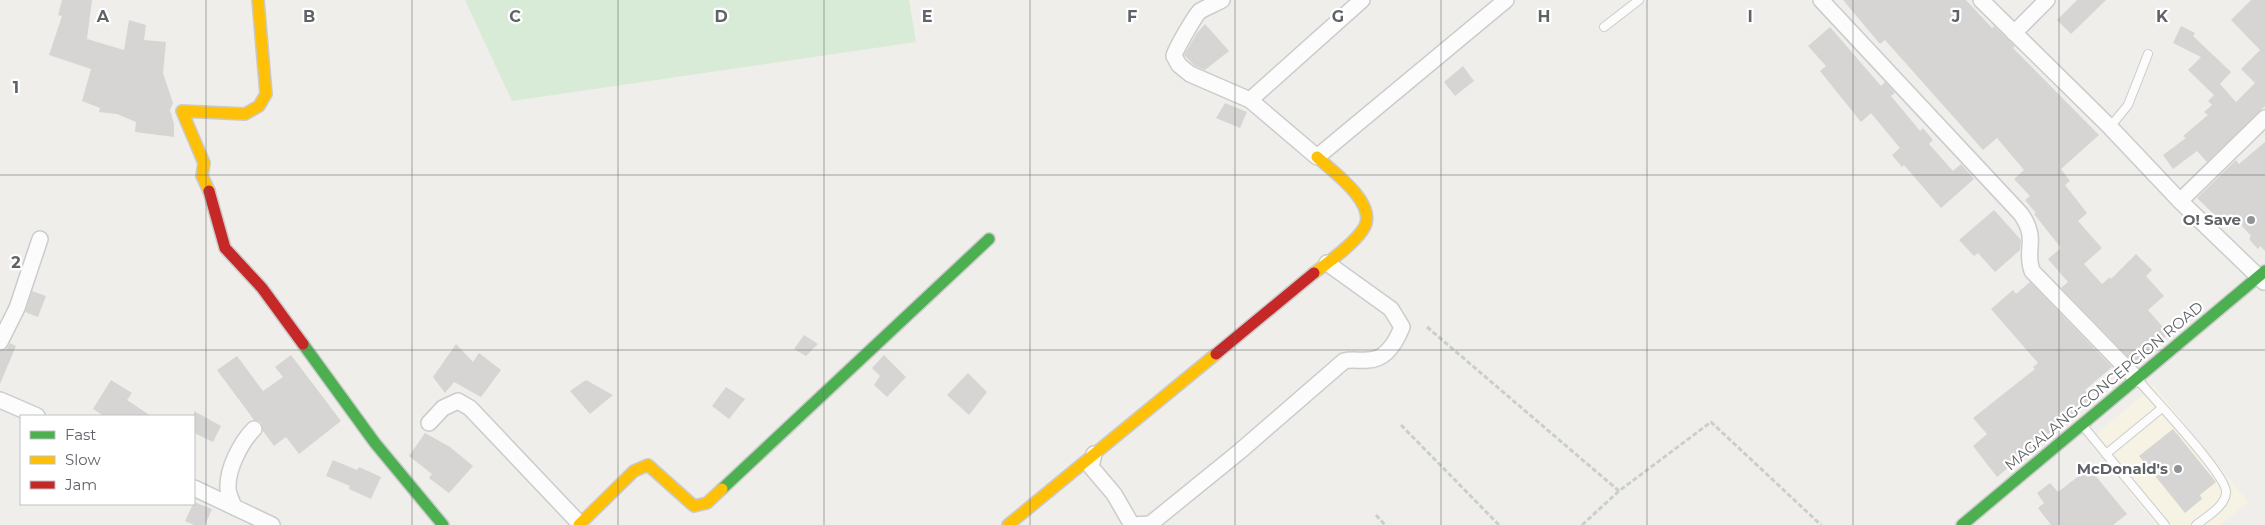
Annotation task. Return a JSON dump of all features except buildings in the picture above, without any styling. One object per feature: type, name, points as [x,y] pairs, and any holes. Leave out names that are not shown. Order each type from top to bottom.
[{"type":"street","points":[[258,0],[266,94],[259,106],[245,114],[182,111],[204,163],[202,176],[207,186],[225,248],[262,288],[375,443],[443,525]]},
{"type":"street","points":[[1008,525],[1327,263],[1365,225],[1368,216],[1359,196],[1317,157],[1250,100],[1190,74],[1179,66],[1174,56],[1176,48],[1198,12],[1222,0]]},
{"type":"street","points":[[1250,100],[1362,0]]},
{"type":"street","points":[[1317,157],[1506,0]]},
{"type":"street","points":[[1821,0],[2021,214],[2030,226],[2031,245],[2029,263],[2032,271],[2137,379]]},
{"type":"street","points":[[1981,0],[2110,127],[2180,201],[2263,277]]},
{"type":"street","points":[[2014,33],[2047,0]]},
{"type":"street","points":[[2180,201],[2265,118]]},
{"type":"street","points":[[0,342],[17,308],[40,239]]},
{"type":"street","points":[[430,424],[443,408],[458,401],[470,408],[580,524],[634,471],[648,465],[658,471],[680,496],[694,506],[707,503],[989,239]]},
{"type":"street","points":[[1094,454],[1091,467],[1114,494],[1132,525],[1149,525],[1239,452],[1344,361],[1352,359],[1369,360],[1382,356],[1397,340],[1402,326],[1391,309],[1327,263]]},
{"type":"street","name":"MAGALANG-CONCEPCION ROAD","points":[[1962,525],[2263,277]]},
{"type":"street","points":[[0,400],[35,415]]},
{"type":"street","points":[[234,507],[228,488],[231,472],[247,436],[254,429]]},
{"type":"street","points":[[195,488],[272,525]]},
{"type":"lane","points":[[1604,27],[1639,0]]},
{"type":"lane","points":[[2110,127],[2128,105],[2148,54]]},
{"type":"lane","points":[[2137,379],[2213,467],[2225,485],[2226,494],[2221,503],[2196,525]]},
{"type":"lane","points":[[2106,454],[2162,408]]},
{"type":"lane","points":[[2082,425],[2165,525]]},
{"type":"path","points":[[1426,326],[1618,492]]},
{"type":"path","points":[[1582,525],[1618,492],[1710,422],[1821,525]]},
{"type":"path","points":[[1401,425],[1499,525]]},
{"type":"path","points":[[1376,515],[1385,525]]},
{"type":"shaded area","points":[[2154,386],[2248,502],[2220,525],[2156,525],[2089,440]]},
{"type":"green space","points":[[465,0],[909,0],[916,42],[512,101]]},
{"type":"traffic: fast","points":[[722,489],[989,239]]},
{"type":"traffic: fast","points":[[1962,525],[2265,271]]},
{"type":"traffic: fast","points":[[303,344],[375,443],[443,525]]},
{"type":"traffic: slow","points":[[209,191],[202,176],[204,163],[182,111],[245,114],[259,106],[266,94],[258,0]]},
{"type":"traffic: slow","points":[[1314,273],[1356,239],[1365,226],[1367,217],[1359,197],[1317,157]]},
{"type":"traffic: slow","points":[[1008,525],[1216,354]]},
{"type":"traffic: slow","points":[[579,525],[634,471],[648,465],[694,506],[707,503],[722,489]]},
{"type":"traffic: jam","points":[[209,191],[225,248],[262,288],[303,344]]},
{"type":"traffic: jam","points":[[1216,354],[1314,273]]},
{"type":"place","name":"O! Save","points":[[2251,220]]},
{"type":"place","name":"McDonald's","points":[[2178,469]]}]
